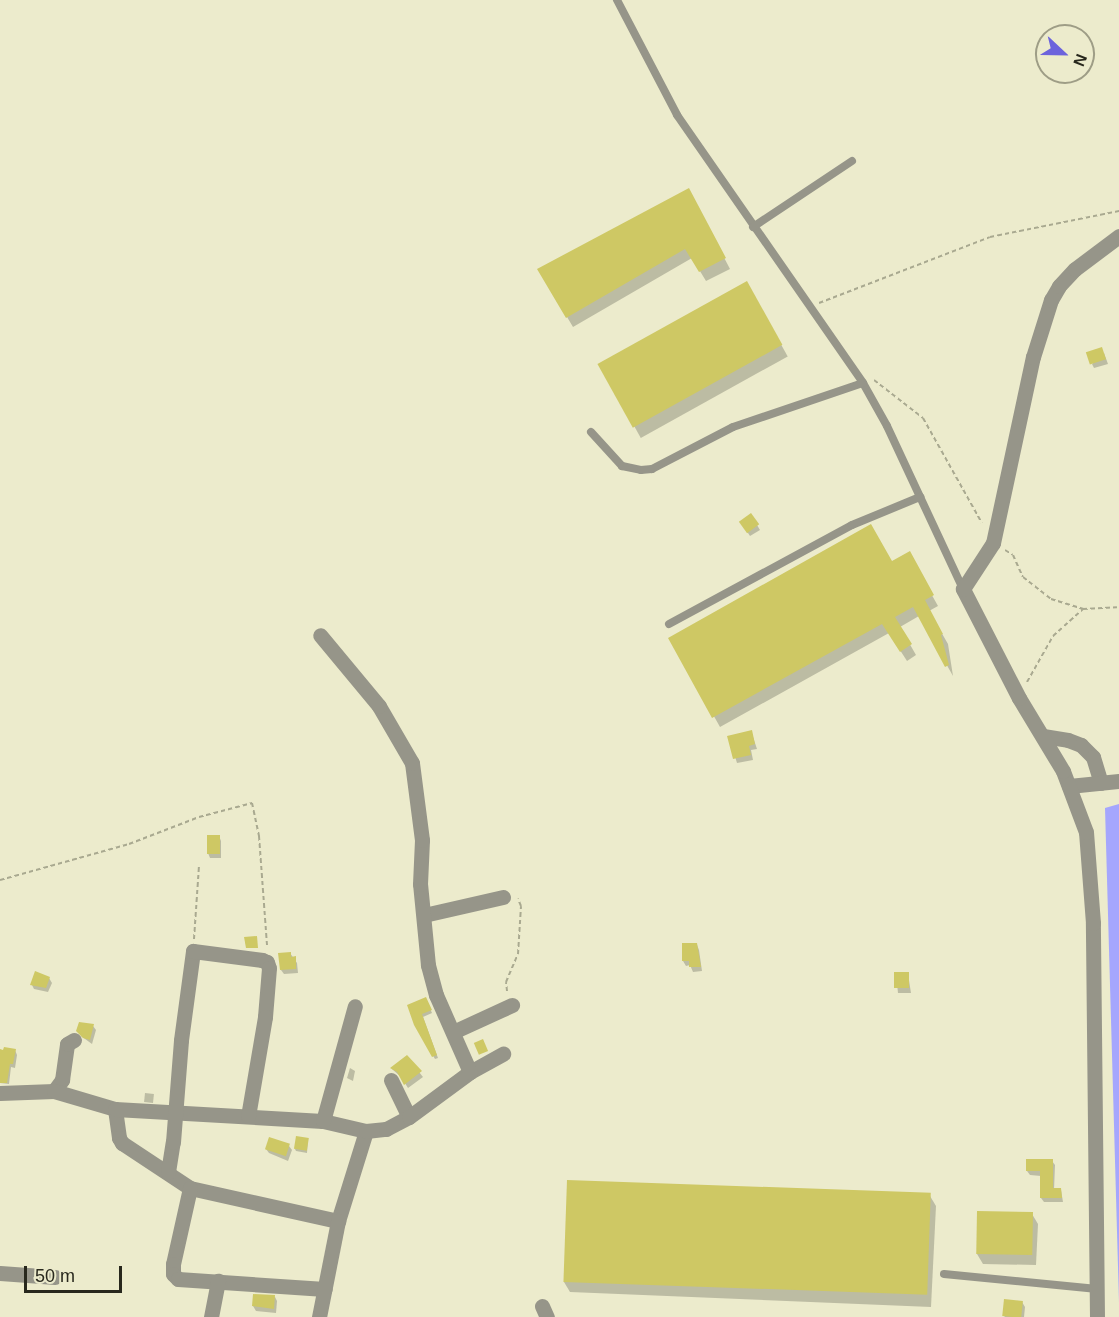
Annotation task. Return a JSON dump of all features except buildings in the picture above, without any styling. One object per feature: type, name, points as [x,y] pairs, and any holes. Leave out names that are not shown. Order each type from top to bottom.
[{"type":"street","points":[[1097,1317],[1093,923],[1086,832],[1069,786],[1043,736],[1019,698],[963,589],[993,543],[1034,357],[1051,300],[1059,286],[1075,270],[1119,236]]},
{"type":"street","points":[[320,635],[379,706],[399,736],[412,764],[422,840],[420,884],[428,965],[436,996],[470,1072]]},
{"type":"street","points":[[1043,736],[1068,740],[1081,745],[1093,757],[1101,783]]},
{"type":"street","points":[[1069,786],[1119,781]]},
{"type":"street","points":[[424,915],[503,897]]},
{"type":"street","points":[[168,1172],[193,951],[267,962],[267,998],[248,1116]]},
{"type":"street","points":[[453,1032],[512,1005]]},
{"type":"street","points":[[323,1121],[355,1006]]},
{"type":"street","points":[[54,1091],[62,1080],[67,1044],[74,1040]]},
{"type":"street","points":[[0,1093],[54,1091],[115,1109],[323,1121],[366,1131],[386,1128],[409,1117],[470,1072],[503,1054]]},
{"type":"street","points":[[391,1080],[409,1117]]},
{"type":"street","points":[[115,1109],[119,1138],[122,1143],[190,1188],[338,1221]]},
{"type":"street","points":[[319,1317],[338,1221],[366,1131]]},
{"type":"street","points":[[190,1188],[173,1264],[173,1274],[182,1281],[218,1281],[325,1289]]},
{"type":"street","points":[[0,1273],[55,1277]]},
{"type":"street","points":[[211,1317],[218,1281]]},
{"type":"lane","points":[[617,0],[678,115],[753,227],[811,306],[863,383],[887,426],[963,589]]},
{"type":"lane","points":[[753,227],[852,161]]},
{"type":"lane","points":[[591,432],[622,466],[641,470],[652,469],[733,427],[863,383]]},
{"type":"lane","points":[[669,624],[852,525],[920,497]]},
{"type":"lane","points":[[944,1274],[1096,1289]]},
{"type":"path","points":[[811,306],[990,237],[1119,211]]},
{"type":"path","points":[[867,374],[923,418],[993,543],[1013,555],[1023,577],[1050,599],[1083,609],[1117,607]]},
{"type":"path","points":[[1019,698],[1053,636],[1083,609]]},
{"type":"path","points":[[0,880],[129,844],[199,817],[252,802],[259,836],[267,962]]},
{"type":"path","points":[[193,951],[199,865]]},
{"type":"path","points":[[503,897],[518,899],[521,906],[518,954],[506,982],[512,1005]]},
{"type":"shaded area","points":[[1119,804],[1119,1302],[1105,808]]}]
